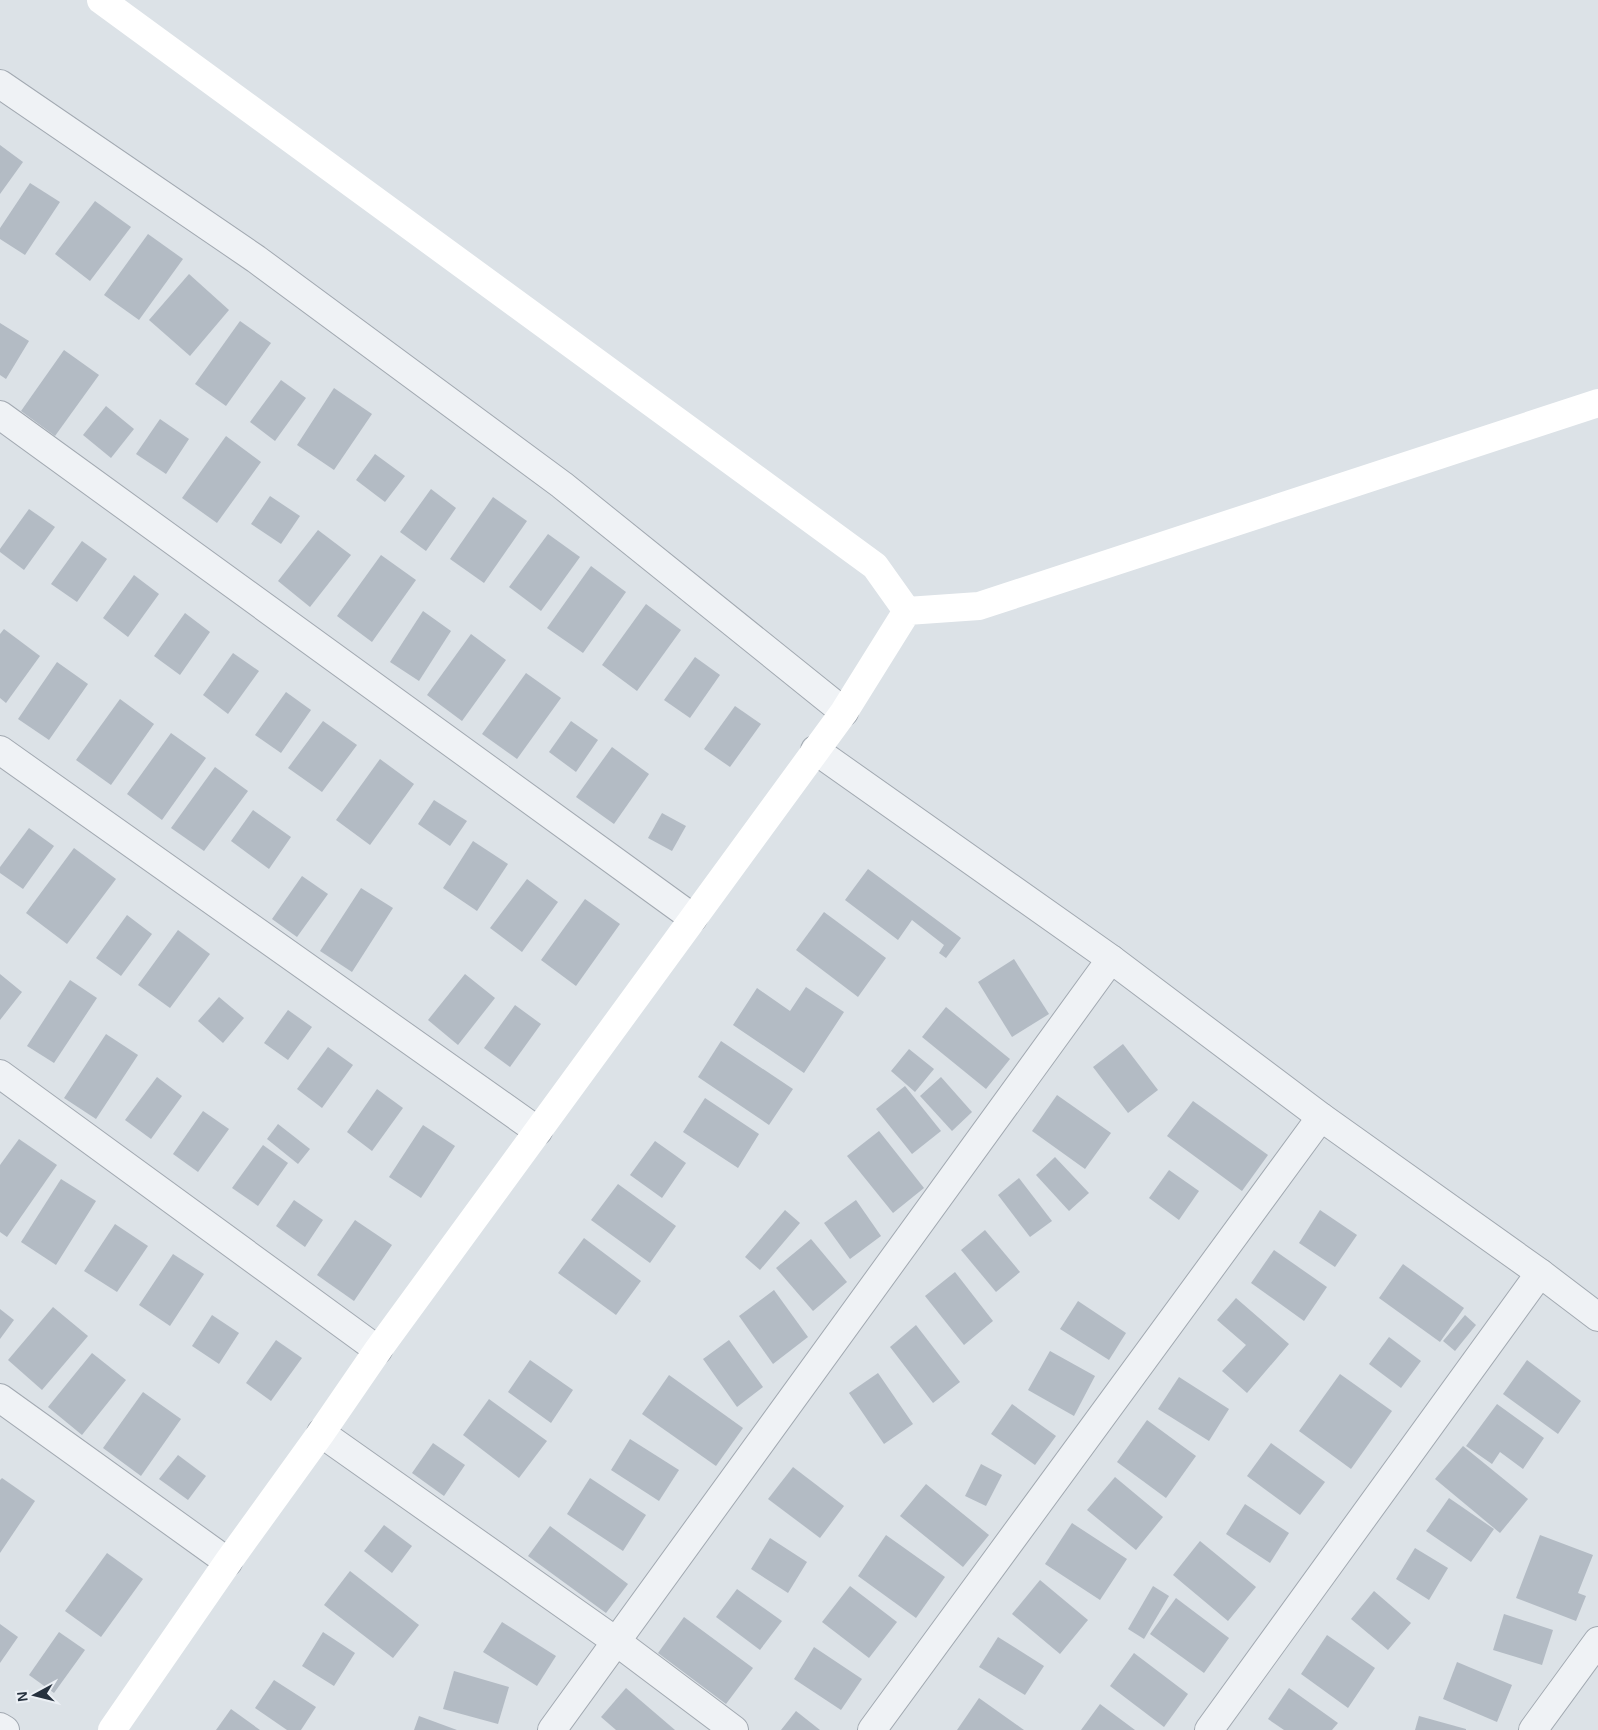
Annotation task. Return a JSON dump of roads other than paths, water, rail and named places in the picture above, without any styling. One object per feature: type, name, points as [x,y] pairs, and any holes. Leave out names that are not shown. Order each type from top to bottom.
[{"type":"street","points":[[101,0],[875,566],[907,611]]},
{"type":"street","points":[[0,84],[256,259],[562,485],[844,712]]},
{"type":"street","points":[[907,611],[979,606],[1598,403]]},
{"type":"street","points":[[0,415],[693,918]]},
{"type":"street","points":[[112,1730],[378,1350],[844,712],[907,611]]},
{"type":"street","points":[[0,750],[538,1131]]},
{"type":"street","points":[[815,750],[1111,959],[1321,1117],[1540,1273],[1598,1317]]},
{"type":"street","points":[[552,1730],[1111,959]]},
{"type":"street","points":[[0,1074],[378,1350]]},
{"type":"street","points":[[872,1730],[1321,1117]]},
{"type":"street","points":[[1209,1730],[1540,1273]]},
{"type":"street","points":[[0,1398],[228,1562]]},
{"type":"street","points":[[321,1433],[617,1642],[734,1730]]},
{"type":"street","points":[[1533,1730],[1598,1641]]},
{"type":"street","points":[[0,1726],[5,1730]]}]
